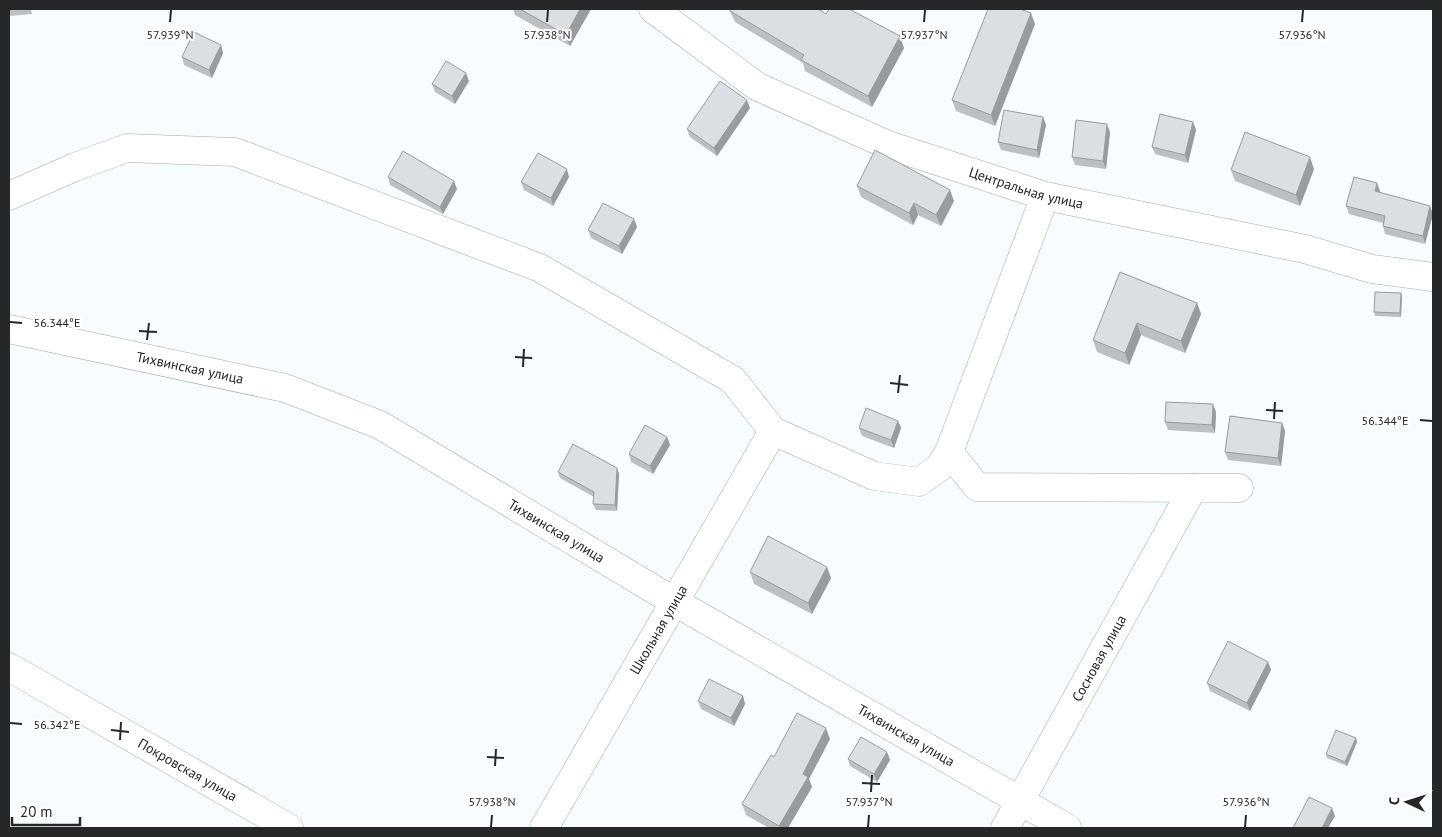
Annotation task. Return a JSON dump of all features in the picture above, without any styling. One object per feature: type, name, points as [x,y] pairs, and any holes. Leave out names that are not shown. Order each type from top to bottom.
[{"type":"street","name":"Центральная улица","points":[[654,9],[758,87],[888,145],[1045,196],[1305,249],[1372,269],[1433,277]]},
{"type":"street","points":[[9,196],[76,167],[127,148],[235,152],[540,268],[732,380],[773,431],[874,476],[919,482],[940,467],[949,452],[1045,196]]},
{"type":"street","name":"Тихвинская улица","points":[[9,329],[284,388],[380,425],[675,602],[1067,828]]},
{"type":"street","name":"Школьная улица","points":[[544,828],[773,431]]},
{"type":"street","points":[[949,452],[977,487],[1239,488]]},
{"type":"street","name":"Сосновая улица","points":[[1005,828],[1193,488]]},
{"type":"street","name":"Покровская улица","points":[[9,667],[289,828]]},
{"type":"building","points":[[520,9],[580,9],[566,35]]},
{"type":"building","points":[[732,9],[818,9],[826,14],[829,9],[849,9],[900,36],[868,96],[801,60],[804,55],[730,11]]},
{"type":"building","points":[[988,9],[1020,9],[1031,13],[991,115],[952,100]]},
{"type":"building","points":[[194,32],[221,45],[209,70],[182,57]]},
{"type":"building","points":[[446,61],[466,73],[452,96],[432,84]]},
{"type":"building","points":[[720,81],[747,100],[714,148],[687,129]]},
{"type":"building","points":[[1004,110],[1043,117],[1037,150],[998,142]]},
{"type":"building","points":[[1160,114],[1193,122],[1185,155],[1152,147]]},
{"type":"building","points":[[1076,120],[1107,124],[1103,161],[1072,157]]},
{"type":"building","points":[[1245,132],[1310,157],[1296,195],[1231,170]]},
{"type":"building","points":[[875,150],[950,190],[936,215],[914,203],[909,213],[857,186]]},
{"type":"building","points":[[403,151],[454,181],[440,207],[388,177]]},
{"type":"building","points":[[538,153],[567,169],[551,198],[521,182]]},
{"type":"building","points":[[1354,177],[1377,183],[1375,191],[1430,206],[1423,236],[1383,226],[1385,216],[1346,206]]},
{"type":"building","points":[[603,203],[634,219],[619,246],[588,230]]},
{"type":"building","points":[[1120,272],[1197,303],[1181,341],[1137,323],[1125,353],[1093,340]]},
{"type":"building","points":[[1375,292],[1401,293],[1400,313],[1374,312]]},
{"type":"building","points":[[1166,402],[1213,404],[1212,425],[1165,422]]},
{"type":"building","points":[[866,408],[898,421],[891,440],[859,428]]},
{"type":"building","points":[[1230,416],[1282,423],[1278,458],[1225,452]]},
{"type":"building","points":[[645,425],[667,437],[650,466],[629,454]]},
{"type":"building","points":[[573,444],[617,468],[615,505],[593,504],[594,492],[558,472]]},
{"type":"building","points":[[768,536],[827,567],[808,603],[750,572]]},
{"type":"building","points":[[1228,641],[1268,662],[1247,703],[1207,683]]},
{"type":"building","points":[[709,679],[743,696],[731,718],[698,701]]},
{"type":"building","points":[[797,713],[826,728],[803,774],[808,777],[779,826],[742,804],[771,755],[774,757]]},
{"type":"building","points":[[1336,730],[1356,738],[1345,762],[1326,754]]},
{"type":"building","points":[[861,737],[887,752],[874,774],[848,759]]},
{"type":"building","points":[[1309,797],[1332,808],[1322,828],[1293,828]]}]
